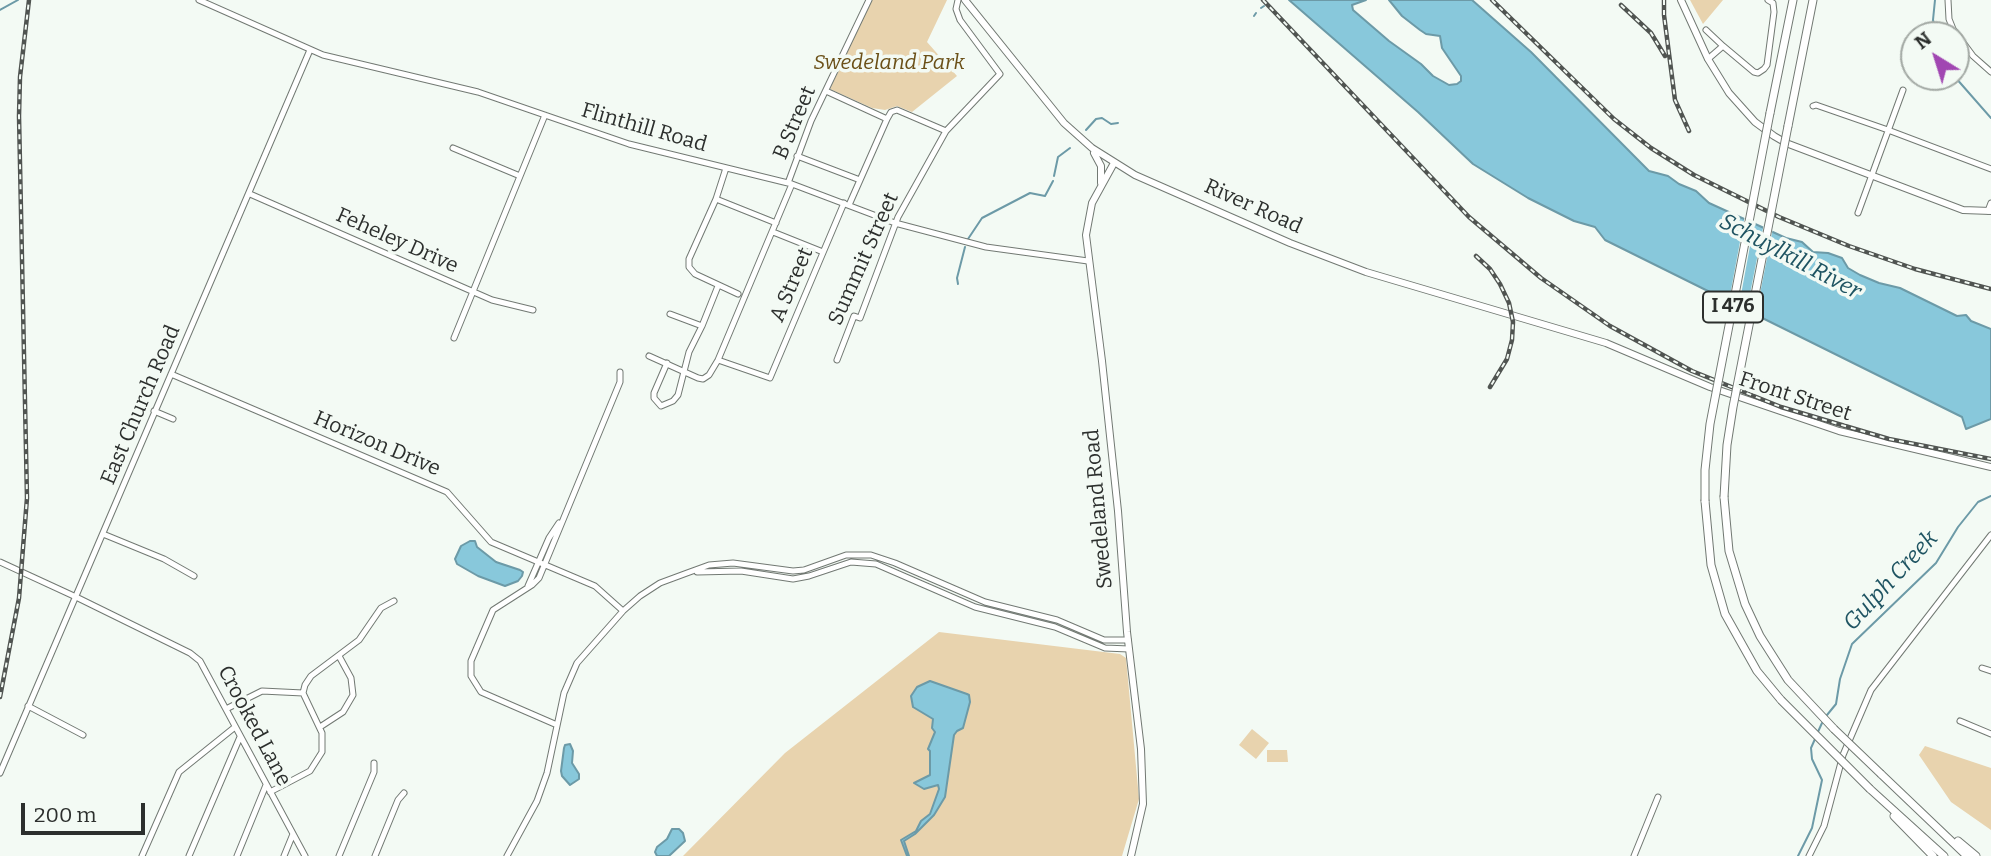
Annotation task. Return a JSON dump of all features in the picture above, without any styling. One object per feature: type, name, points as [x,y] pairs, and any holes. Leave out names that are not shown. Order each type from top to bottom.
[{"type":"highway","name":"I 476","points":[[1793,0],[1710,424],[1705,470],[1710,565],[1725,614],[1757,671],[1870,789],[1944,856]]},
{"type":"highway","name":"I 476","points":[[1813,0],[1733,407],[1724,497],[1729,551],[1738,583],[1760,636],[1788,680],[1967,856]]},
{"type":"highway","points":[[1870,789],[1933,856]]},
{"type":"highway","points":[[1922,810],[1976,856]]},
{"type":"main road","name":"River Road","points":[[965,0],[1058,116],[1092,148],[1114,163],[1290,243],[1366,272],[1595,340]]},
{"type":"main road","points":[[1681,0],[1709,60],[1729,93],[1744,111],[1774,136],[1795,147],[1963,210],[1989,211]]},
{"type":"main road","points":[[1092,148],[1101,166],[1101,186]]},
{"type":"main road","name":"Swedeland Road","points":[[1114,163],[1088,216],[1086,235],[1117,498],[1143,792],[1140,827],[1131,856]]},
{"type":"main road","name":"Front Street","points":[[1595,340],[1710,387],[1839,431],[1991,467]]},
{"type":"street","name":"Flinthill Road","points":[[199,0],[310,50],[478,92],[629,144],[790,184],[895,223],[986,247],[1088,261]]},
{"type":"street","name":"B Street","points":[[718,360],[773,232],[797,156],[869,0]]},
{"type":"street","name":"Summit Street","points":[[837,360],[854,316],[860,318],[895,223],[946,131],[1000,74],[960,20],[956,9],[958,0]]},
{"type":"street","points":[[1948,0],[1952,29],[1973,56],[1991,72]]},
{"type":"street","points":[[1706,30],[1754,72],[1761,72],[1767,65],[1774,12],[1771,2]]},
{"type":"street","points":[[1709,60],[1723,46]]},
{"type":"street","name":"East Church Road","points":[[0,773],[310,50]]},
{"type":"street","points":[[826,91],[887,119],[891,112],[897,110],[946,131]]},
{"type":"street","points":[[1858,213],[1903,91]]},
{"type":"street","points":[[1813,106],[1888,130],[1991,169]]},
{"type":"street","points":[[454,338],[545,115]]},
{"type":"street","name":"A Street","points":[[718,360],[770,378],[822,252],[860,180],[887,119]]},
{"type":"street","points":[[453,148],[520,176]]},
{"type":"street","points":[[797,156],[860,180]]},
{"type":"street","points":[[726,168],[716,199],[689,259],[689,267],[695,274],[738,294]]},
{"type":"street","name":"Feheley Drive","points":[[250,194],[472,292],[502,304],[533,310]]},
{"type":"street","points":[[716,199],[776,223]]},
{"type":"street","points":[[1989,211],[1991,203]]},
{"type":"street","points":[[773,232],[822,252]]},
{"type":"street","points":[[667,363],[654,393],[654,398],[661,406],[673,401],[678,395],[689,352],[718,286]]},
{"type":"street","points":[[670,314],[702,326]]},
{"type":"street","points":[[649,356],[703,379],[709,375],[718,360]]},
{"type":"street","points":[[557,725],[487,697],[471,676],[472,657],[492,612],[538,580],[541,563],[565,514],[620,382],[620,372]]},
{"type":"street","name":"Horizon Drive","points":[[171,374],[443,489],[453,496],[491,542],[595,586],[623,611]]},
{"type":"street","points":[[154,411],[173,419]]},
{"type":"street","points":[[103,534],[164,559],[194,576]]},
{"type":"street","points":[[1809,856],[1824,825],[1846,747],[1871,690],[1991,535]]},
{"type":"street","points":[[507,856],[537,801],[547,773],[564,692],[573,670],[587,649],[623,611],[650,588],[709,565],[733,563],[796,571],[846,555],[871,555],[985,603],[1057,620],[1104,640],[1128,640]]},
{"type":"street","name":"Crooked Lane","points":[[0,562],[195,657],[206,668],[305,856]]},
{"type":"street","points":[[687,573],[741,571],[793,579],[851,562],[870,562],[892,569],[975,607],[1055,627],[1105,648],[1129,649]]},
{"type":"street","points":[[270,792],[306,775],[316,765],[323,747],[320,727],[303,693],[304,685],[311,676],[363,637],[381,608],[394,601]]},
{"type":"street","points":[[320,727],[343,712],[353,695],[351,678],[339,656]]},
{"type":"street","points":[[1982,668],[1991,671]]},
{"type":"street","points":[[226,709],[262,691],[303,693]]},
{"type":"street","points":[[28,706],[83,735]]},
{"type":"street","points":[[1960,721],[1991,734]]},
{"type":"street","points":[[142,856],[179,772],[235,727]]},
{"type":"street","points":[[189,856],[240,736]]},
{"type":"street","points":[[339,856],[374,772],[374,763]]},
{"type":"street","points":[[237,856],[266,785]]},
{"type":"street","points":[[375,856],[398,800],[404,793]]},
{"type":"street","points":[[1634,856],[1658,797]]},
{"type":"street","points":[[284,856],[293,834]]},
{"type":"green space","name":"Swedeland Park","points":[[872,0],[947,0],[927,42],[957,76],[912,112],[897,106],[885,110],[872,108],[830,89]]},
{"type":"green space","points":[[1690,0],[1723,0],[1703,24]]},
{"type":"green space","points":[[939,632],[1120,654],[1126,658],[1139,799],[1122,856],[683,856],[785,753]]},
{"type":"green space","points":[[1252,729],[1269,743],[1256,759],[1239,745]]},
{"type":"green space","points":[[1925,746],[1991,768],[1991,830],[1951,802],[1919,755]]},
{"type":"green space","points":[[1267,750],[1287,750],[1288,762],[1267,762]]},
{"type":"water","name":"Schuylkill River","points":[[1289,0],[1366,0],[1352,5],[1353,10],[1433,76],[1449,85],[1461,81],[1461,76],[1442,48],[1440,36],[1426,34],[1420,30],[1402,16],[1389,0],[1472,0],[1531,52],[1649,171],[1668,176],[1696,191],[1709,203],[1786,238],[1802,242],[1813,252],[1842,258],[1848,268],[1860,275],[1900,288],[1957,316],[1966,315],[1971,321],[1991,329],[1991,419],[1966,429],[1962,417],[1605,240],[1595,227],[1574,221],[1528,198],[1473,164],[1418,112]]},
{"type":"water","points":[[475,541],[477,547],[496,562],[523,572],[522,576],[518,581],[505,586],[478,576],[457,564],[455,559],[461,546]]},
{"type":"water","points":[[930,681],[969,695],[970,702],[963,728],[954,735],[945,797],[934,815],[915,834],[904,841],[907,856],[901,840],[916,831],[921,821],[930,814],[939,789],[938,785],[924,789],[914,783],[930,775],[928,749],[935,732],[932,728],[933,719],[913,707],[911,696],[917,687]]},
{"type":"water","points":[[570,744],[573,751],[572,763],[579,779],[570,785],[561,771],[565,745]]},
{"type":"water","points":[[672,829],[679,829],[685,841],[669,856],[657,856],[657,847],[667,839]]},
{"type":"pier","points":[[1745,215],[1755,219],[1738,311],[1728,306]]},
{"type":"pier","points":[[1764,223],[1773,228],[1755,319],[1746,314]]},
{"type":"waterway","points":[[0,10],[18,0]]},
{"type":"waterway","points":[[1933,21],[1935,0]]},
{"type":"waterway","points":[[1967,91],[1991,118]]},
{"type":"waterway","points":[[1086,130],[1096,119],[1102,118],[1111,124],[1118,123]]},
{"type":"waterway","points":[[1054,176],[1058,157],[1070,148]]},
{"type":"waterway","points":[[968,239],[982,218],[1030,193],[1045,196],[1053,181]]},
{"type":"waterway","points":[[958,284],[965,247]]},
{"type":"waterway","name":"Gulph Creek","points":[[1827,715],[1836,704],[1840,679],[1852,644],[1936,563],[1958,527],[1978,502],[1991,496]]},
{"type":"waterway","name":"Gulph Creek","points":[[1817,734],[1822,723]]},
{"type":"waterway","name":"Gulph Creek","points":[[1798,856],[1812,828],[1822,780],[1812,759],[1811,748],[1815,739]]},
{"type":"railway","points":[[0,697],[19,598],[27,498],[19,116],[20,77],[29,0]]},
{"type":"railway","points":[[1263,0],[1469,217],[1541,278],[1610,326],[1692,371],[1781,407],[1889,439],[1991,459]]},
{"type":"railway","points":[[1492,0],[1614,119],[1651,148],[1694,175],[1779,217],[1849,246],[1915,269],[1991,289]]},
{"type":"railway","points":[[1664,0],[1675,100],[1689,131]]},
{"type":"railway","points":[[1621,5],[1651,33],[1665,56]]},
{"type":"railway","points":[[1476,256],[1490,269],[1500,284],[1509,303],[1513,322],[1507,359],[1490,387]]}]
